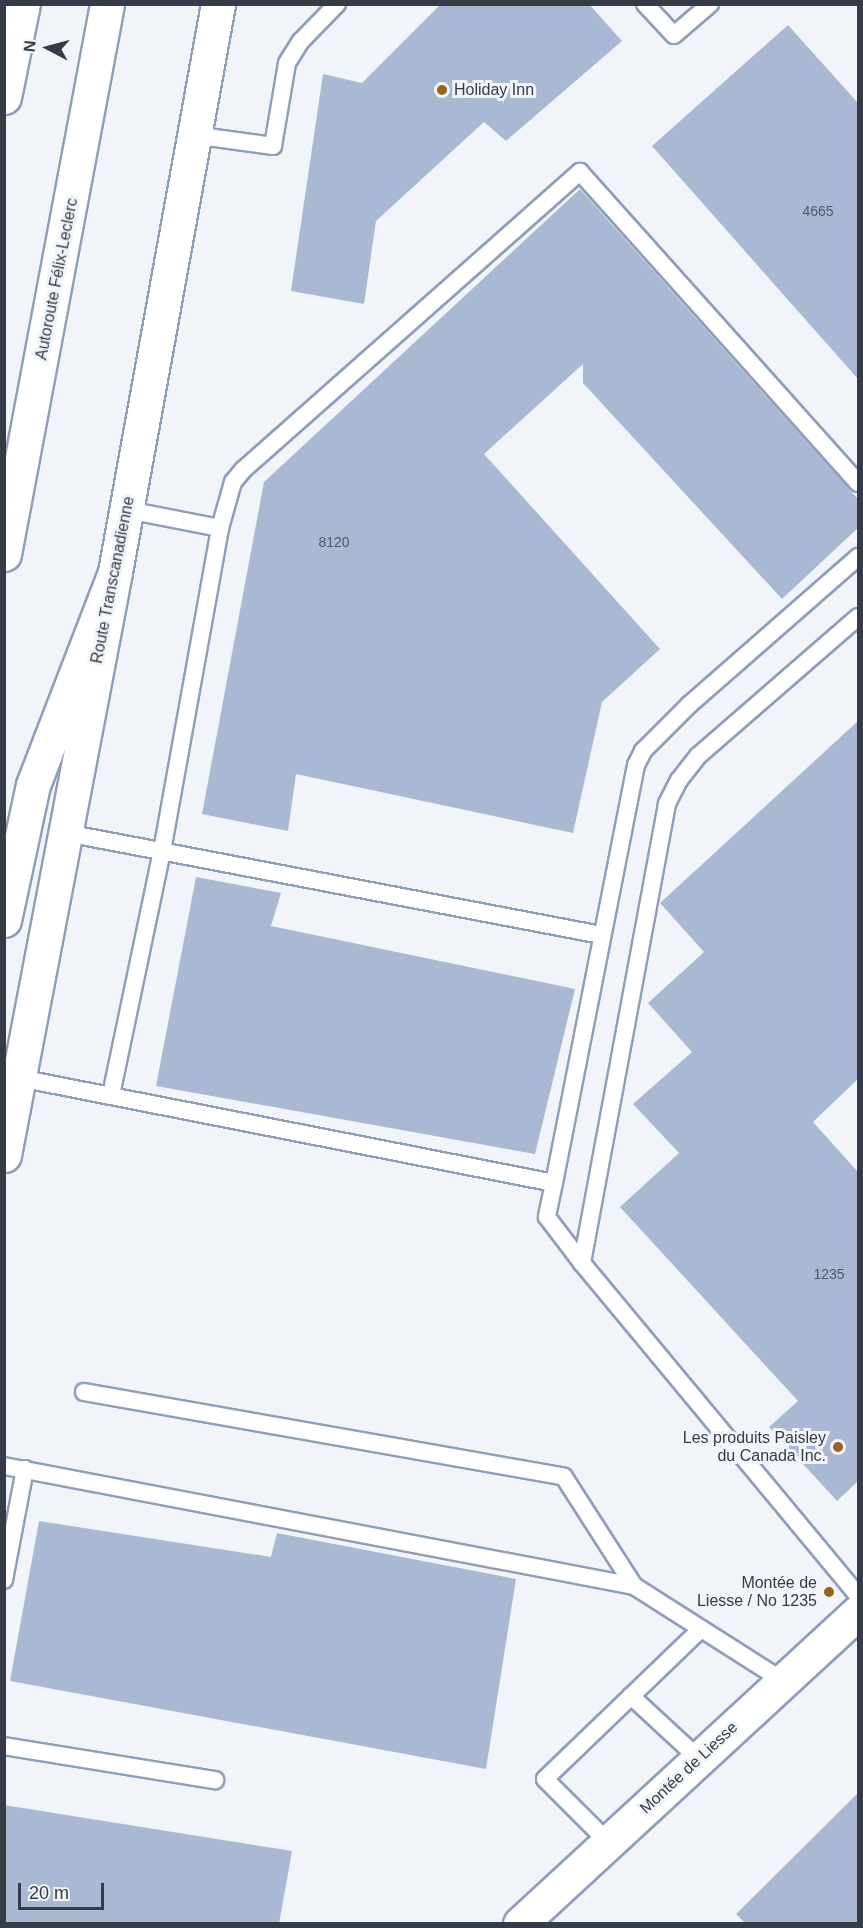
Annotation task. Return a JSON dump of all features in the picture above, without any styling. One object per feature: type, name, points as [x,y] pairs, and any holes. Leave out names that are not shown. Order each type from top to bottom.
[{"type":"main road","points":[[4,98],[23,4]]},
{"type":"main road","name":"Autoroute Félix-Leclerc","points":[[4,554],[107,4]]},
{"type":"main road","name":"Route Transcanadienne","points":[[4,1155],[127,510],[218,4]]},
{"type":"main road","points":[[4,920],[33,786],[115,572]]},
{"type":"main road","name":"Montée de Liesse","points":[[520,1923],[858,1612]]},
{"type":"lane","points":[[194,135],[273,146],[287,63],[301,41],[337,4]]},
{"type":"lane","points":[[645,4],[674,35],[710,4]]},
{"type":"lane","points":[[111,1095],[162,850],[228,494],[243,470],[580,172],[858,483]]},
{"type":"lane","points":[[127,510],[220,528]]},
{"type":"lane","points":[[858,557],[689,705],[643,751],[629,787],[547,1217],[582,1263],[858,1595]]},
{"type":"lane","points":[[582,1263],[667,804],[679,780],[698,756],[858,617]]},
{"type":"lane","points":[[66,833],[601,935]]},
{"type":"lane","points":[[19,1078],[554,1183]]},
{"type":"lane","points":[[84,1392],[564,1477],[634,1586]]},
{"type":"lane","points":[[4,1466],[634,1586],[783,1681]]},
{"type":"lane","points":[[4,1580],[25,1469]]},
{"type":"lane","points":[[608,1842],[545,1779],[700,1630]]},
{"type":"lane","points":[[631,1696],[699,1759]]},
{"type":"lane","points":[[4,1746],[215,1780]]},
{"type":"building","points":[[441,4],[589,4],[622,41],[506,141],[484,122],[376,221],[364,304],[291,291],[323,74],[362,83]]},
{"type":"building","points":[[788,25],[858,103],[858,379],[652,146]]},
{"type":"building","points":[[580,189],[858,499],[858,528],[782,599],[583,383],[583,364],[484,454],[660,649],[602,702],[573,833],[296,774],[288,831],[202,814],[264,482]]},
{"type":"building","points":[[858,721],[858,1079],[813,1122],[858,1172],[858,1481],[837,1501],[769,1427],[798,1401],[620,1207],[679,1153],[633,1104],[692,1052],[648,1003],[704,952],[660,903]]},
{"type":"building","points":[[196,877],[281,893],[271,926],[575,989],[535,1154],[156,1086]]},
{"type":"building","points":[[39,1521],[271,1557],[277,1533],[516,1579],[486,1769],[10,1681]]},
{"type":"building","points":[[858,1793],[858,1924],[746,1924],[736,1914]]},
{"type":"building","points":[[4,1805],[292,1851],[279,1924],[4,1924]]},
{"type":"place","name":"Holiday Inn","points":[[442,90]]},
{"type":"place","name":"Les produits Paisley du Canada Inc.","points":[[838,1447]]},
{"type":"place","name":"Montée de Liesse / No 1235","points":[[829,1592]]}]
